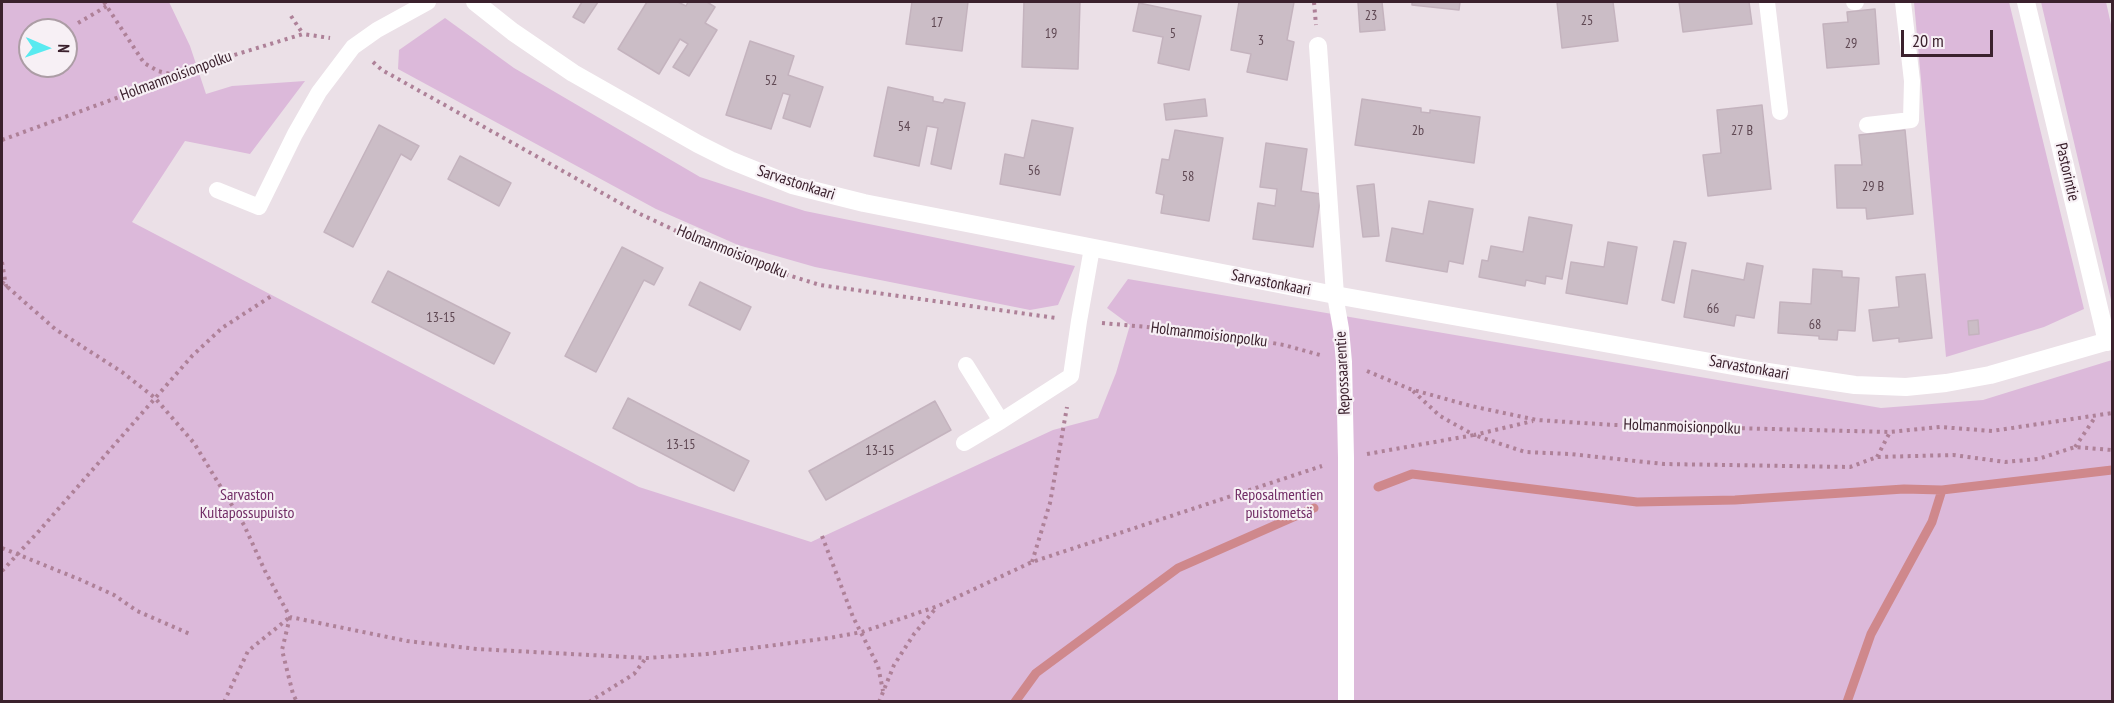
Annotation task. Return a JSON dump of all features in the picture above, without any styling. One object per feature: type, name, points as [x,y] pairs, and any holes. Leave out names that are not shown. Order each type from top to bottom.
[{"type":"street","name":"Sarvastonkaari","points":[[476,2],[513,32],[573,73],[698,144],[792,185],[864,203],[1335,295],[1750,369],[1854,385],[1906,387],[1946,383],[1990,375],[2110,341]]},
{"type":"street","name":"Pastorintie","points":[[2026,2],[2110,341]]},
{"type":"street","name":"Repossaarentie","points":[[1318,46],[1335,295]]},
{"type":"lane","points":[[217,190],[259,207],[304,117],[319,92],[353,47],[377,30],[428,2]]},
{"type":"lane","points":[[1767,2],[1780,112]]},
{"type":"lane","points":[[1867,125],[1911,120],[1912,81],[1903,2]]},
{"type":"lane","points":[[964,443],[1071,376],[1092,248]]},
{"type":"lane","name":"Repossaarentie","points":[[1335,295],[1344,362],[1346,702]]},
{"type":"lane","points":[[966,365],[1001,421]]},
{"type":"path","points":[[78,23],[106,4],[144,63],[158,71],[178,76]]},
{"type":"path","points":[[291,16],[303,34]]},
{"type":"path","name":"Holmanmoisionpolku","points":[[2,140],[231,56],[303,34],[327,36],[353,47],[382,70],[638,213],[717,250],[820,285],[1079,321],[1215,333],[1284,345],[1344,362],[1410,389],[1471,406],[1537,420],[1613,425],[1890,432],[1940,427],[1992,431],[2112,413]]},
{"type":"path","points":[[2,262],[4,287]]},
{"type":"path","points":[[2,282],[4,287],[55,328],[123,372],[155,398],[194,443],[244,525],[265,571],[290,616],[282,650],[297,702]]},
{"type":"path","points":[[2,571],[192,356],[222,328],[273,295]]},
{"type":"path","points":[[1032,562],[1050,503],[1065,426],[1071,376]]},
{"type":"path","points":[[1410,389],[1440,416],[1474,435],[1525,452],[1570,454],[1664,464],[1850,467],[1877,457],[1953,455],[2005,462],[2038,459],[2075,447],[2112,450]]},
{"type":"path","points":[[2075,447],[2096,416]]},
{"type":"path","points":[[290,616],[407,641],[477,649],[647,658],[767,647],[862,632],[938,606],[1032,562],[1346,458],[1474,435],[1537,420]]},
{"type":"path","points":[[1877,457],[1890,432]]},
{"type":"path","points":[[822,536],[854,617],[878,666],[883,691]]},
{"type":"path","points":[[2,548],[92,585],[137,611],[190,633]]},
{"type":"path","points":[[879,702],[894,665],[914,634],[938,606]]},
{"type":"path","points":[[224,702],[248,651],[290,616]]},
{"type":"path","points":[[589,702],[633,674],[647,658]]},
{"type":"green space","points":[[2,2],[169,2],[190,46],[206,94],[232,86],[305,81],[250,154],[185,141],[132,222],[639,487],[811,542],[1053,430],[1098,418],[1116,373],[1130,325],[1107,308],[1128,279],[1881,408],[1983,400],[2112,360],[2112,701],[2,701]]},
{"type":"green space","points":[[1914,2],[2009,2],[2084,309],[2044,327],[1946,357]]},
{"type":"green space","points":[[2041,2],[2106,2],[2112,29],[2112,304]]},
{"type":"green space","points":[[445,18],[514,68],[700,177],[805,211],[1075,266],[1058,305],[1030,310],[815,267],[738,245],[656,209],[398,69],[399,50]]},
{"type":"building","points":[[582,2],[598,2],[584,23],[573,17]]},
{"type":"building","points":[[647,2],[678,2],[686,6],[688,2],[707,2],[715,7],[705,23],[717,30],[689,76],[673,67],[688,44],[680,39],[659,74],[618,49]]},
{"type":"building","points":[[912,2],[968,2],[962,51],[906,44]]},
{"type":"building","points":[[1024,2],[1080,2],[1078,69],[1022,67]]},
{"type":"building","points":[[1239,2],[1294,2],[1287,40],[1294,42],[1287,80],[1247,72],[1251,54],[1231,50]]},
{"type":"building","points":[[1358,2],[1382,2],[1385,30],[1360,32]]},
{"type":"building","points":[[1412,2],[1460,2],[1459,10],[1412,5]]},
{"type":"building","points":[[1557,2],[1613,2],[1618,41],[1562,48]]},
{"type":"building","points":[[1679,2],[1749,2],[1752,24],[1683,32]]},
{"type":"building","points":[[1139,3],[1201,16],[1189,70],[1158,63],[1163,37],[1133,31]]},
{"type":"building","points":[[1875,9],[1879,64],[1827,68],[1823,24],[1848,22],[1847,12]]},
{"type":"building","points":[[750,41],[794,56],[788,75],[823,87],[810,127],[783,118],[790,95],[783,93],[771,129],[726,115]]},
{"type":"building","points":[[888,87],[933,97],[933,101],[943,103],[945,99],[965,103],[951,169],[931,164],[938,128],[927,126],[919,166],[874,156]]},
{"type":"building","points":[[1205,99],[1207,116],[1166,120],[1164,104]]},
{"type":"building","points":[[1362,99],[1421,108],[1421,112],[1430,113],[1430,110],[1480,117],[1474,163],[1355,145]]},
{"type":"building","points":[[1762,105],[1771,189],[1708,196],[1703,155],[1721,153],[1717,110]]},
{"type":"building","points":[[1032,120],[1073,128],[1060,195],[1000,184],[1005,154],[1024,158]]},
{"type":"building","points":[[379,125],[419,146],[411,160],[401,154],[353,247],[324,232]]},
{"type":"building","points":[[1175,130],[1223,138],[1209,221],[1161,213],[1164,195],[1156,193],[1162,159],[1169,160]]},
{"type":"building","points":[[1905,130],[1913,214],[1867,219],[1866,208],[1837,208],[1835,165],[1862,165],[1859,135]]},
{"type":"building","points":[[1266,143],[1307,149],[1301,191],[1321,194],[1313,247],[1253,239],[1258,203],[1275,206],[1277,189],[1260,187]]},
{"type":"building","points":[[460,156],[511,183],[499,206],[448,179]]},
{"type":"building","points":[[1374,184],[1379,236],[1363,237],[1357,186]]},
{"type":"building","points":[[1429,201],[1473,209],[1463,264],[1449,261],[1447,272],[1386,261],[1392,228],[1423,234]]},
{"type":"building","points":[[1529,217],[1572,225],[1562,279],[1546,276],[1545,284],[1526,280],[1525,286],[1479,277],[1482,260],[1488,261],[1491,246],[1523,252]]},
{"type":"building","points":[[1674,241],[1686,243],[1674,303],[1662,300]]},
{"type":"building","points":[[1608,242],[1637,247],[1627,304],[1566,293],[1571,262],[1604,267]]},
{"type":"building","points":[[622,247],[663,268],[654,285],[644,280],[596,372],[565,356]]},
{"type":"building","points":[[1747,263],[1763,266],[1754,318],[1736,315],[1734,326],[1684,317],[1692,270],[1744,280]]},
{"type":"building","points":[[1813,269],[1842,271],[1842,277],[1859,278],[1855,331],[1838,330],[1837,340],[1819,339],[1819,336],[1778,333],[1780,302],[1811,304]]},
{"type":"building","points":[[388,271],[510,333],[494,364],[372,302]]},
{"type":"building","points":[[1925,274],[1932,338],[1899,342],[1899,338],[1873,341],[1869,310],[1899,307],[1896,277]]},
{"type":"building","points":[[700,282],[751,307],[740,330],[689,305]]},
{"type":"building","points":[[1978,320],[1979,334],[1969,335],[1968,321]]},
{"type":"building","points":[[628,398],[749,461],[734,491],[613,428]]},
{"type":"building","points":[[935,401],[951,430],[826,500],[809,471]]},
{"type":"waterway","points":[[1378,487],[1412,474],[1637,502],[1735,500],[1904,489],[1942,490],[2112,470]]},
{"type":"waterway","points":[[1847,702],[1871,634],[1932,522],[1942,490]]},
{"type":"waterway","points":[[1015,702],[1036,673],[1178,568],[1314,508]]},
{"type":"park label","name":"Sarvaston Kultapossupuisto","points":[[247,504]]},
{"type":"park label","name":"Reposalmentien puistometsä","points":[[1279,504]]}]
